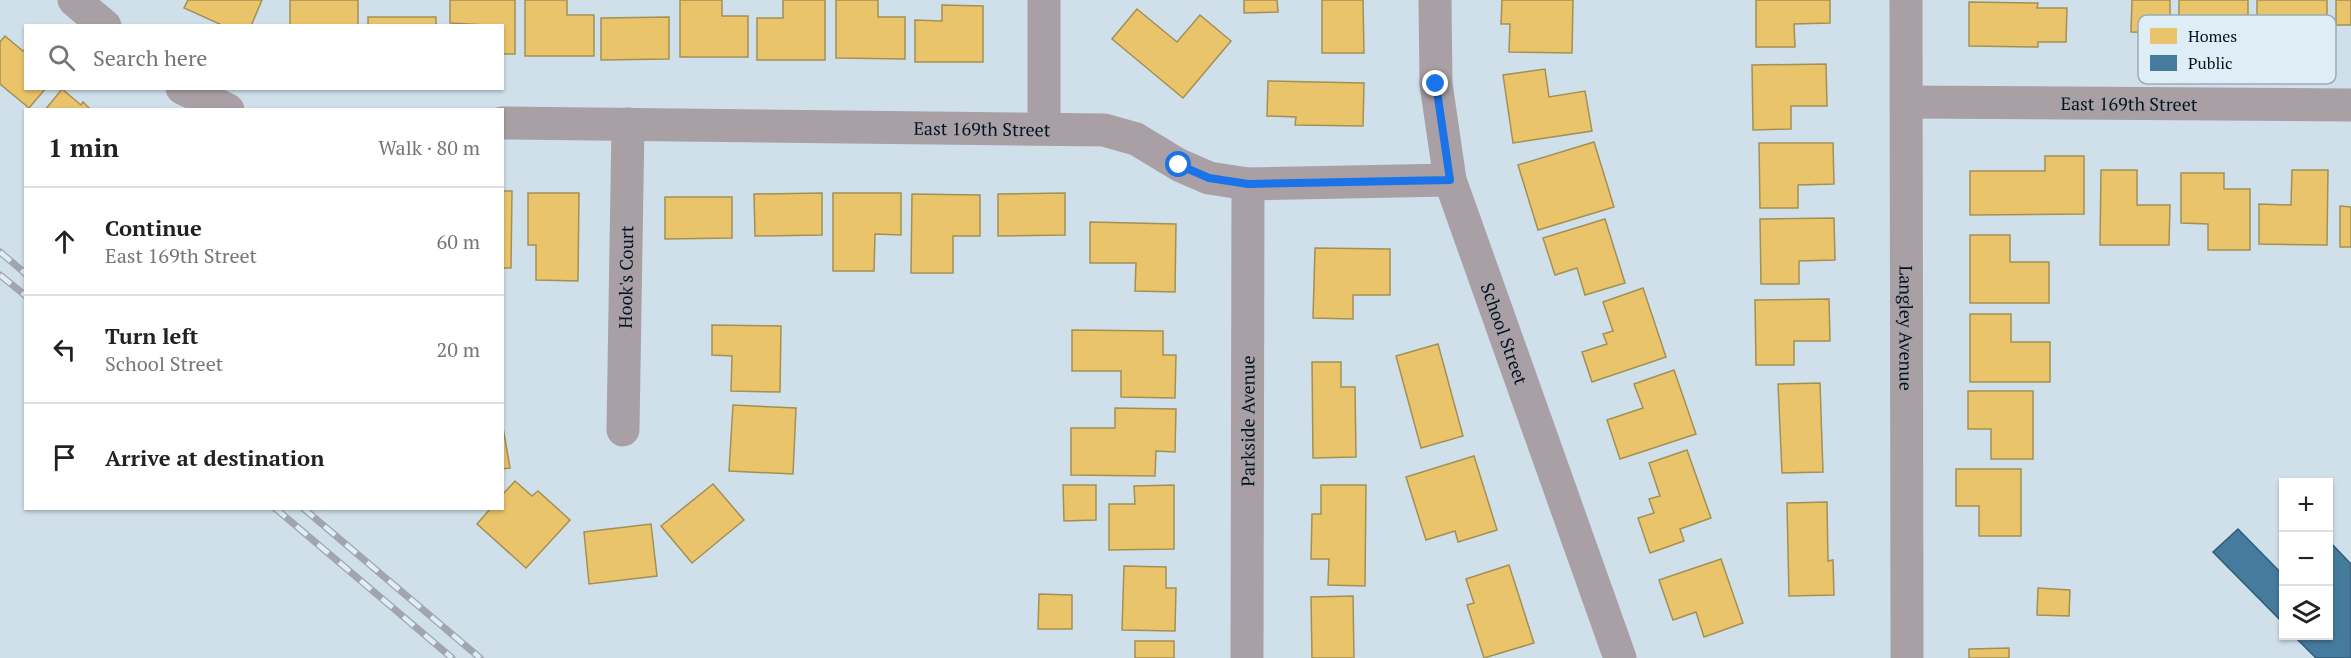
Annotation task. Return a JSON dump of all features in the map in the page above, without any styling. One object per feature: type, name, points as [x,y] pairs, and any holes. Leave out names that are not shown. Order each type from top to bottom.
[{"type":"street","points":[[74,0],[103,24]]},
{"type":"street","points":[[1044,0],[1044,128]]},
{"type":"street","name":"School Street","points":[[1436,0],[1436,84],[1450,180],[1620,658]]},
{"type":"street","name":"Langley Avenue","points":[[1906,0],[1907,658]]},
{"type":"street","points":[[186,90],[224,108]]},
{"type":"street","name":"East 169th Street","points":[[1907,102],[2351,105]]},
{"type":"street","name":"East 169th Street","points":[[504,123],[1104,130],[1136,139],[1179,165],[1209,178],[1248,184],[1450,180]]},
{"type":"street","name":"Hook's Court","points":[[623,430],[628,124]]},
{"type":"street","name":"Parkside Avenue","points":[[1247,658],[1248,184]]},
{"type":"building: Homes","points":[[188,0],[262,0],[252,24],[220,24],[184,8]]},
{"type":"building: Homes","points":[[290,0],[358,0],[358,24],[290,24]]},
{"type":"building: Homes","points":[[450,0],[515,0],[515,54],[504,54],[504,24],[450,23]]},
{"type":"building: Homes","points":[[525,0],[567,0],[567,15],[594,15],[594,56],[525,56]]},
{"type":"building: Homes","points":[[680,0],[722,0],[722,16],[748,16],[748,57],[680,57]]},
{"type":"building: Homes","points":[[783,0],[825,0],[825,60],[757,60],[757,18],[783,18]]},
{"type":"building: Homes","points":[[836,0],[878,0],[878,17],[905,17],[905,59],[836,58]]},
{"type":"building: Homes","points":[[1244,0],[1277,0],[1278,12],[1244,13]]},
{"type":"building: Homes","points":[[1322,0],[1363,0],[1364,53],[1322,53]]},
{"type":"building: Homes","points":[[1502,0],[1573,0],[1572,53],[1509,52],[1510,24],[1501,24]]},
{"type":"building: Homes","points":[[1756,0],[1830,0],[1830,23],[1794,24],[1795,47],[1756,47]]},
{"type":"building: Homes","points":[[2132,0],[2170,0],[2170,15],[2138,15],[2138,32],[2131,32]]},
{"type":"building: Homes","points":[[2179,0],[2248,0],[2248,15],[2179,15]]},
{"type":"building: Homes","points":[[2257,0],[2327,0],[2327,15],[2257,15]]},
{"type":"building: Homes","points":[[2336,0],[2351,0],[2351,25],[2336,25]]},
{"type":"building: Homes","points":[[1969,2],[2038,3],[2037,8],[2067,8],[2066,42],[2038,42],[2038,47],[1969,46]]},
{"type":"building: Homes","points":[[942,5],[983,6],[983,62],[915,62],[915,20],[942,21]]},
{"type":"building: Homes","points":[[1137,9],[1177,42],[1200,15],[1231,41],[1183,98],[1112,39]]},
{"type":"building: Homes","points":[[368,17],[436,17],[436,24],[368,24]]},
{"type":"building: Homes","points":[[669,17],[669,59],[601,60],[601,18]]},
{"type":"building: Homes","points":[[5,36],[24,50],[24,90],[44,90],[29,108],[0,84],[0,42]]},
{"type":"building: Homes","points":[[1826,64],[1827,106],[1791,106],[1791,129],[1753,130],[1752,65]]},
{"type":"building: Homes","points":[[1545,69],[1549,97],[1585,91],[1592,131],[1513,143],[1503,75]]},
{"type":"building: Homes","points":[[1268,81],[1364,83],[1363,126],[1295,125],[1296,117],[1267,116]]},
{"type":"building: Homes","points":[[63,90],[81,105],[83,102],[89,108],[47,108]]},
{"type":"building: Homes","points":[[1594,142],[1614,207],[1538,230],[1518,165]]},
{"type":"building: Homes","points":[[1759,143],[1833,143],[1834,184],[1798,185],[1798,208],[1760,208]]},
{"type":"building: Homes","points":[[2045,156],[2084,156],[2084,214],[1970,215],[1970,171],[2045,171]]},
{"type":"building: Homes","points":[[2101,170],[2137,170],[2137,205],[2170,205],[2169,245],[2100,245]]},
{"type":"building: Homes","points":[[2292,170],[2328,170],[2327,245],[2259,244],[2259,204],[2291,205]]},
{"type":"building: Homes","points":[[2181,173],[2224,173],[2224,189],[2250,189],[2250,250],[2208,250],[2208,224],[2181,223]]},
{"type":"building: Homes","points":[[504,191],[512,191],[511,268],[504,268]]},
{"type":"building: Homes","points":[[528,193],[579,193],[578,281],[536,280],[536,245],[528,245]]},
{"type":"building: Homes","points":[[822,193],[822,235],[755,236],[754,194]]},
{"type":"building: Homes","points":[[833,193],[901,193],[901,235],[875,234],[874,271],[833,271]]},
{"type":"building: Homes","points":[[1065,193],[1065,235],[998,236],[998,194]]},
{"type":"building: Homes","points":[[912,194],[980,195],[980,236],[953,236],[953,273],[911,273]]},
{"type":"building: Homes","points":[[665,197],[732,197],[732,238],[665,239]]},
{"type":"building: Homes","points":[[2340,206],[2351,207],[2351,247],[2340,247]]},
{"type":"building: Homes","points":[[1834,218],[1835,260],[1799,261],[1799,284],[1761,284],[1760,219]]},
{"type":"building: Homes","points":[[1605,219],[1625,283],[1585,295],[1577,268],[1555,275],[1543,238]]},
{"type":"building: Homes","points":[[1090,222],[1176,224],[1175,292],[1135,291],[1136,263],[1090,263]]},
{"type":"building: Homes","points":[[1970,235],[2010,235],[2010,262],[2049,262],[2049,303],[1970,303]]},
{"type":"building: Homes","points":[[1315,248],[1390,249],[1390,295],[1353,295],[1353,319],[1313,318]]},
{"type":"building: Homes","points":[[1643,288],[1666,357],[1592,382],[1582,352],[1607,344],[1603,334],[1613,331],[1603,302]]},
{"type":"building: Homes","points":[[1829,299],[1830,341],[1794,341],[1794,365],[1756,365],[1755,300]]},
{"type":"building: Homes","points":[[1970,314],[2011,314],[2011,342],[2050,342],[2050,382],[1970,382]]},
{"type":"building: Homes","points":[[712,325],[781,326],[780,392],[731,391],[732,356],[712,355]]},
{"type":"building: Homes","points":[[1072,330],[1163,331],[1163,355],[1176,355],[1175,398],[1121,397],[1121,371],[1072,371]]},
{"type":"building: Homes","points":[[1438,344],[1463,436],[1421,448],[1396,356]]},
{"type":"building: Homes","points":[[1312,362],[1341,362],[1341,387],[1355,387],[1356,457],[1313,458]]},
{"type":"building: Homes","points":[[1674,370],[1696,434],[1620,459],[1607,420],[1643,408],[1634,384]]},
{"type":"building: Homes","points":[[1820,383],[1823,472],[1782,473],[1778,384]]},
{"type":"building: Homes","points":[[1968,391],[2033,391],[2033,459],[1991,459],[1991,429],[1968,429]]},
{"type":"building: Homes","points":[[733,405],[796,408],[793,474],[729,471]]},
{"type":"building: Homes","points":[[1115,408],[1176,409],[1175,452],[1156,451],[1155,476],[1071,475],[1071,428],[1115,428]]},
{"type":"building: Homes","points":[[504,434],[510,468],[504,469]]},
{"type":"building: Homes","points":[[1687,450],[1711,518],[1680,529],[1684,541],[1650,553],[1638,518],[1654,513],[1649,499],[1660,496],[1649,463]]},
{"type":"building: Homes","points":[[1474,456],[1497,530],[1458,542],[1455,531],[1426,540],[1406,477]]},
{"type":"building: Homes","points":[[1956,469],[2021,469],[2021,536],[1979,536],[1979,506],[1956,506]]},
{"type":"building: Homes","points":[[515,481],[532,496],[538,491],[570,520],[526,568],[477,524],[489,510],[504,510],[504,493]]},
{"type":"building: Homes","points":[[713,484],[744,520],[692,563],[661,526]]},
{"type":"building: Homes","points":[[1063,485],[1096,485],[1096,520],[1064,521]]},
{"type":"building: Homes","points":[[1174,485],[1174,549],[1109,550],[1109,504],[1135,504],[1134,486]]},
{"type":"building: Homes","points":[[1321,485],[1366,485],[1365,586],[1328,585],[1329,559],[1311,559],[1312,514],[1321,514]]},
{"type":"building: Homes","points":[[1827,502],[1828,561],[1833,560],[1834,595],[1789,596],[1787,503]]},
{"type":"building: Homes","points":[[651,524],[657,576],[589,584],[584,532]]},
{"type":"building: Homes","points":[[1721,559],[1743,623],[1704,637],[1696,612],[1673,620],[1659,580]]},
{"type":"building: Homes","points":[[1509,565],[1534,643],[1484,658],[1467,605],[1474,603],[1466,579]]},
{"type":"building: Homes","points":[[1124,566],[1166,567],[1166,588],[1176,588],[1175,631],[1122,630]]},
{"type":"building: Homes","points":[[2038,588],[2070,590],[2069,616],[2037,615]]},
{"type":"building: Homes","points":[[1039,594],[1072,595],[1072,629],[1038,629]]},
{"type":"building: Homes","points":[[1353,596],[1354,658],[1312,658],[1311,597]]},
{"type":"building: Homes","points":[[1135,641],[1174,641],[1174,658],[1135,658]]},
{"type":"building: Homes","points":[[2009,648],[2009,658],[1969,658],[1969,649]]},
{"type":"building: Public","points":[[2238,529],[2279,571],[2279,619],[2213,552]]},
{"type":"building: Public","points":[[2333,545],[2351,564],[2351,658],[2316,658],[2298,640],[2333,640]]},
{"type":"railway","points":[[0,252],[24,272]]},
{"type":"railway","points":[[0,275],[24,294]]},
{"type":"railway","points":[[277,510],[452,658]]},
{"type":"railway","points":[[305,510],[480,658]]},
{"type":"route","points":[[1179,165],[1209,178],[1248,184],[1450,180],[1436,84]]}]
